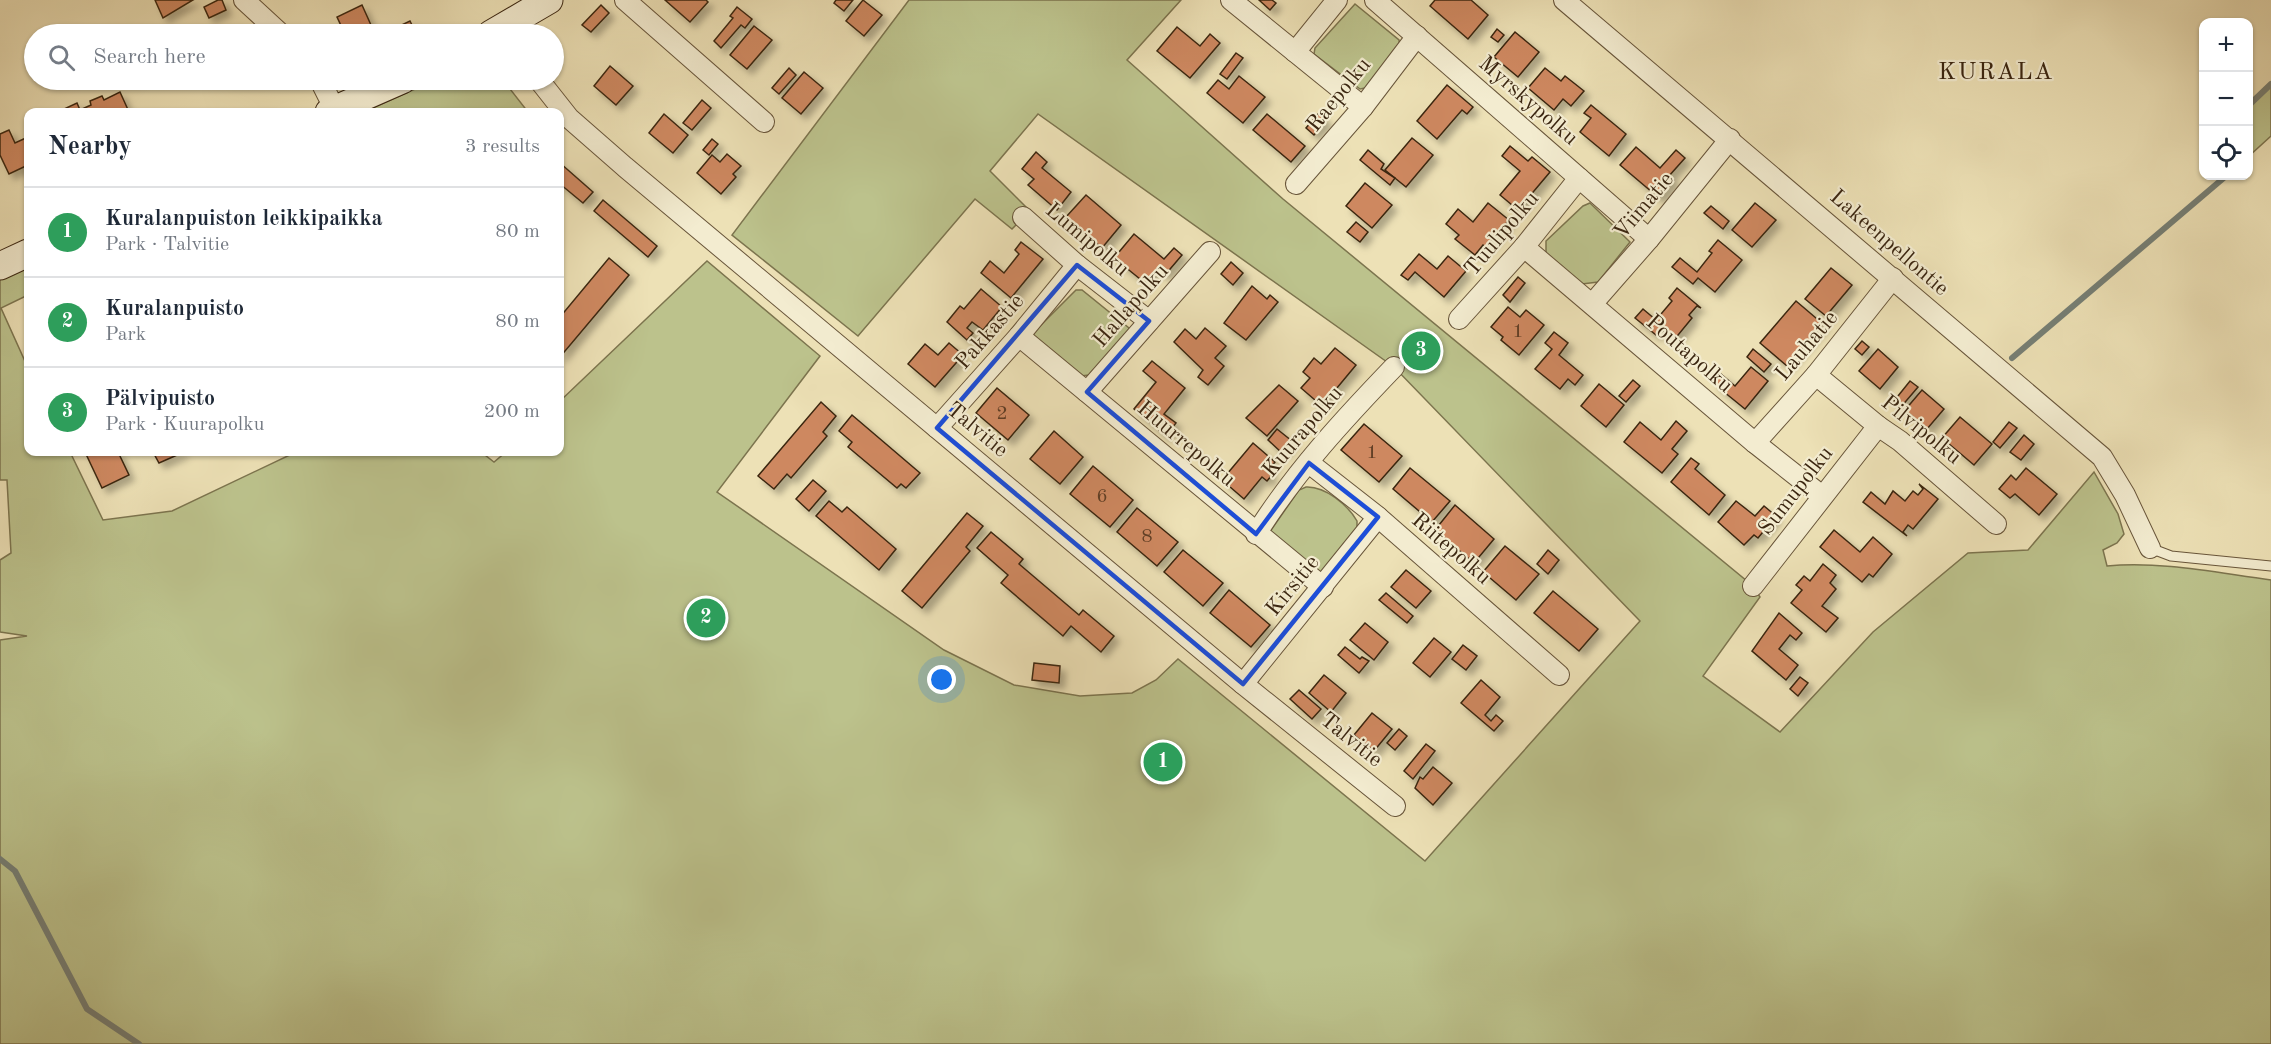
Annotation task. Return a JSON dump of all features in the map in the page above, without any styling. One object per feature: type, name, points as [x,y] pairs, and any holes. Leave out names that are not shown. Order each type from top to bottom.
[{"type":"street","points":[[244,0],[270,24]]},
{"type":"street","points":[[515,24],[549,0]]},
{"type":"street","points":[[625,0],[764,122]]},
{"type":"street","points":[[1231,0],[1363,107]]},
{"type":"street","points":[[1295,52],[1336,0]]},
{"type":"street","name":"Myrskypolku","points":[[1375,0],[1649,240]]},
{"type":"street","name":"Lakeenpellontie","points":[[1564,0],[2102,457],[2150,548]]},
{"type":"street","name":"Raepolku","points":[[1296,184],[1363,107],[1417,36]]},
{"type":"street","points":[[324,90],[331,108]]},
{"type":"street","points":[[339,108],[379,90]]},
{"type":"street","name":"Talvitie","points":[[547,90],[561,108]]},
{"type":"street","name":"Talvitie","points":[[564,112],[1243,684],[1395,806]]},
{"type":"street","name":"Viimatie","points":[[1593,303],[1649,240],[1730,139]]},
{"type":"street","name":"Tuulipolku","points":[[1460,319],[1524,247],[1579,178]]},
{"type":"street","name":"Lumipolku","points":[[1023,217],[1077,265],[1149,321]]},
{"type":"street","name":"Poutapolku","points":[[1524,247],[1593,303],[1755,443],[1822,496]]},
{"type":"street","name":"Hallapolku","points":[[1087,392],[1210,252]]},
{"type":"street","points":[[0,266],[24,255]]},
{"type":"street","name":"Pakkastie","points":[[937,428],[1019,336],[1077,265]]},
{"type":"street","name":"Lauhatie","points":[[1755,443],[1816,375],[1893,278]]},
{"type":"street","name":"Huurrepolku","points":[[1019,336],[1323,587]]},
{"type":"street","name":"Kuurapolku","points":[[1256,534],[1279,497],[1344,419],[1394,367]]},
{"type":"street","name":"Pilvipolku","points":[[1816,375],[1900,441],[1996,524]]},
{"type":"street","name":"Sumupolku","points":[[1753,586],[1878,426]]},
{"type":"street","name":"Riitepolku","points":[[1308,463],[1378,517],[1559,675]]},
{"type":"street","name":"Kirsitie","points":[[1243,684],[1378,517]]},
{"type":"lane","points":[[2150,548],[2171,556],[2240,561],[2271,566]]},
{"type":"highlighted area","points":[[1077,265],[1149,321],[1087,392],[1256,534],[1309,463],[1378,517],[1243,684],[937,428]]},
{"type":"green space","points":[[909,0],[1181,0],[1127,60],[1283,199],[1753,586],[1760,597],[1703,676],[1780,732],[1873,632],[1968,553],[2028,550],[2094,472],[2118,514],[2124,534],[2117,543],[2103,550],[2107,566],[2169,566],[2271,580],[2271,1044],[0,1044],[0,640],[27,636],[0,632],[0,560],[11,553],[7,480],[0,480],[0,278],[24,267],[24,297],[1,308],[24,359],[24,456],[72,456],[103,520],[172,511],[288,456],[486,456],[494,462],[501,456],[564,456],[564,397],[707,261],[820,356],[717,492],[944,650],[1014,685],[1080,696],[1132,693],[1156,680],[1178,659],[1425,861],[1640,621],[1394,367],[1038,114],[990,171],[1030,211],[1012,229],[975,199],[858,336],[732,235]]},
{"type":"green space","points":[[1355,4],[1399,40],[1400,48],[1365,88],[1360,89],[1314,54],[1315,48]]},
{"type":"green space","points":[[2271,84],[2271,136],[2253,152],[2253,126],[2253,102]]},
{"type":"green space","points":[[413,90],[511,90],[525,108],[373,108]]},
{"type":"green space","points":[[1590,203],[1630,242],[1598,282],[1582,284],[1546,257],[1546,241],[1583,206]]},
{"type":"green space","points":[[1076,290],[1082,290],[1129,328],[1127,334],[1089,375],[1081,376],[1034,337],[1033,333]]},
{"type":"green space","points":[[1306,487],[1328,493],[1348,509],[1357,521],[1357,528],[1321,575],[1269,533],[1299,490]]},
{"type":"building","points":[[155,0],[193,0],[163,18]]},
{"type":"building","points":[[222,0],[226,10],[209,18],[204,7]]},
{"type":"building","points":[[665,0],[706,0],[708,2],[690,22]]},
{"type":"building","points":[[836,0],[853,0],[844,11],[834,3]]},
{"type":"building","points":[[863,0],[882,15],[864,36],[846,21]]},
{"type":"building","points":[[1259,0],[1272,0],[1276,3],[1270,10]]},
{"type":"building","points":[[1435,0],[1471,0],[1488,15],[1468,39],[1430,6]]},
{"type":"building","points":[[362,5],[371,24],[340,24],[337,17]]},
{"type":"building","points":[[601,5],[609,13],[591,32],[582,25]]},
{"type":"building","points":[[737,7],[752,19],[745,28],[741,25],[721,48],[714,41],[733,18],[730,16]]},
{"type":"building","points":[[754,26],[772,40],[747,69],[730,55]]},
{"type":"building","points":[[1177,27],[1200,46],[1210,34],[1220,43],[1190,78],[1157,51]]},
{"type":"building","points":[[1497,29],[1504,35],[1498,42],[1491,37]]},
{"type":"building","points":[[1515,32],[1539,52],[1518,77],[1494,57]]},
{"type":"building","points":[[1236,53],[1243,58],[1227,79],[1220,74]]},
{"type":"building","points":[[610,66],[633,86],[616,105],[594,86]]},
{"type":"building","points":[[789,68],[796,75],[779,94],[772,88]]},
{"type":"building","points":[[1545,68],[1561,81],[1565,76],[1584,91],[1571,106],[1563,99],[1554,110],[1528,88]]},
{"type":"building","points":[[804,72],[823,88],[801,114],[782,98]]},
{"type":"building","points":[[1239,76],[1265,97],[1243,123],[1207,93],[1218,80],[1229,89]]},
{"type":"building","points":[[1447,85],[1473,107],[1467,114],[1462,110],[1437,139],[1417,121]]},
{"type":"building","points":[[120,92],[127,108],[84,108],[91,105],[90,101],[102,96],[104,100]]},
{"type":"building","points":[[702,100],[711,108],[692,130],[683,123]]},
{"type":"building","points":[[77,103],[79,108],[66,108]]},
{"type":"building","points":[[1591,105],[1626,134],[1609,156],[1580,132],[1591,118],[1584,113]]},
{"type":"building","points":[[664,114],[688,135],[673,153],[649,133]]},
{"type":"building","points":[[1267,114],[1305,146],[1291,162],[1253,130]]},
{"type":"building","points":[[1318,114],[1327,120],[1314,135],[1306,128]]},
{"type":"building","points":[[9,130],[15,143],[24,139],[24,167],[9,174],[0,155],[0,134]]},
{"type":"building","points":[[1412,138],[1433,155],[1406,187],[1385,170]]},
{"type":"building","points":[[712,139],[718,144],[709,155],[703,150]]},
{"type":"building","points":[[1510,146],[1528,161],[1532,157],[1550,172],[1518,210],[1500,195],[1520,171],[1502,156]]},
{"type":"building","points":[[1636,147],[1660,168],[1676,150],[1685,158],[1669,176],[1674,180],[1659,198],[1620,165]]},
{"type":"building","points":[[1368,150],[1384,164],[1381,169],[1395,178],[1390,185],[1360,160]]},
{"type":"building","points":[[1036,152],[1047,162],[1042,168],[1071,192],[1057,210],[1028,185],[1034,179],[1022,169]]},
{"type":"building","points":[[727,154],[741,166],[733,174],[736,177],[721,194],[697,173],[712,155],[720,162]]},
{"type":"building","points":[[564,167],[593,192],[583,203],[564,187]]},
{"type":"building","points":[[1365,183],[1392,205],[1372,228],[1346,206]]},
{"type":"building","points":[[1086,195],[1121,225],[1102,248],[1066,217]]},
{"type":"building","points":[[603,200],[657,246],[648,257],[594,211]]},
{"type":"building","points":[[1488,203],[1509,220],[1486,247],[1483,245],[1475,255],[1455,239],[1459,235],[1446,224],[1458,209],[1473,222]]},
{"type":"building","points":[[1755,203],[1776,220],[1752,247],[1732,230]]},
{"type":"building","points":[[1711,206],[1729,221],[1723,229],[1704,213]]},
{"type":"building","points":[[1356,222],[1368,232],[1360,242],[1347,232]]},
{"type":"building","points":[[1134,234],[1164,259],[1174,248],[1182,255],[1165,275],[1157,269],[1145,283],[1114,258]]},
{"type":"building","points":[[1718,240],[1742,260],[1715,292],[1698,278],[1693,284],[1672,267],[1680,258],[1697,272],[1712,253],[1709,251]]},
{"type":"building","points":[[1021,242],[1043,259],[1011,298],[981,273],[990,261],[1004,273],[1019,254],[1015,250]]},
{"type":"building","points":[[1419,254],[1437,269],[1448,256],[1466,271],[1444,297],[1415,272],[1408,280],[1401,275]]},
{"type":"building","points":[[609,258],[629,275],[564,352],[564,312]]},
{"type":"building","points":[[1231,262],[1243,273],[1233,285],[1221,274]]},
{"type":"building","points":[[1831,268],[1852,285],[1826,316],[1805,299]]},
{"type":"building","points":[[1518,277],[1525,283],[1510,302],[1503,295]]},
{"type":"building","points":[[1252,286],[1267,299],[1270,295],[1278,302],[1246,340],[1224,323]]},
{"type":"building","points":[[1677,288],[1701,308],[1697,306],[1689,315],[1692,318],[1674,340],[1661,329],[1656,335],[1635,318],[1643,309],[1656,320],[1672,301],[1669,298]]},
{"type":"building","points":[[981,289],[1002,307],[983,330],[972,322],[967,328],[973,333],[967,340],[947,322],[960,306],[964,309]]},
{"type":"building","points":[[1796,301],[1823,324],[1787,366],[1760,343]]},
{"type":"building","points":[[1508,307],[1520,317],[1526,310],[1544,325],[1519,355],[1501,340],[1503,337],[1491,327]]},
{"type":"building","points":[[1205,328],[1226,346],[1215,358],[1224,366],[1208,385],[1198,377],[1203,370],[1174,342],[1185,329],[1196,339]]},
{"type":"building","points":[[1554,332],[1568,343],[1559,355],[1583,375],[1575,385],[1568,379],[1560,389],[1535,369],[1552,349],[1545,343]]},
{"type":"building","points":[[1862,341],[1869,347],[1862,355],[1855,349]]},
{"type":"building","points":[[949,343],[963,355],[935,387],[908,364],[925,344],[938,355]]},
{"type":"building","points":[[1335,348],[1356,365],[1322,406],[1301,388],[1310,378],[1303,372],[1314,358],[1321,364]]},
{"type":"building","points":[[1753,349],[1771,364],[1764,372],[1747,357]]},
{"type":"building","points":[[1878,349],[1898,367],[1880,389],[1859,371]]},
{"type":"building","points":[[1152,361],[1185,388],[1164,414],[1176,423],[1166,436],[1134,409],[1156,382],[1143,371]]},
{"type":"building","points":[[1751,367],[1768,381],[1745,409],[1713,383],[1721,374],[1735,386]]},
{"type":"building","points":[[1633,380],[1640,386],[1626,402],[1619,396]]},
{"type":"building","points":[[1910,381],[1918,387],[1901,407],[1894,401]]},
{"type":"building","points":[[1599,384],[1624,405],[1606,427],[1581,406]]},
{"type":"building","points":[[1279,385],[1298,401],[1267,436],[1246,418]]},
{"type":"building","points":[[997,388],[1029,415],[1008,440],[976,413]]},
{"type":"building","points":[[1922,390],[1944,409],[1927,429],[1905,410]]},
{"type":"building","points":[[821,402],[836,416],[823,432],[827,436],[791,478],[787,474],[774,489],[758,476]]},
{"type":"building","points":[[852,415],[920,473],[906,488],[901,484],[897,488],[848,447],[852,442],[839,431]]},
{"type":"building","points":[[1960,417],[1992,444],[1974,465],[1942,438]]},
{"type":"building","points":[[1676,421],[1687,431],[1672,449],[1678,454],[1662,473],[1624,442],[1640,422],[1661,440]]},
{"type":"building","points":[[2009,422],[2017,428],[2000,448],[1993,442]]},
{"type":"building","points":[[1364,424],[1402,456],[1379,482],[1341,450]]},
{"type":"building","points":[[1277,429],[1292,441],[1282,453],[1268,440]]},
{"type":"building","points":[[1054,431],[1083,457],[1060,484],[1030,459]]},
{"type":"building","points":[[2024,435],[2034,444],[2021,460],[2010,452]]},
{"type":"building","points":[[1253,443],[1275,462],[1267,471],[1272,475],[1267,481],[1262,477],[1244,499],[1222,480]]},
{"type":"building","points":[[87,456],[120,456],[129,475],[102,488]]},
{"type":"building","points":[[155,456],[175,456],[159,463]]},
{"type":"building","points":[[1691,458],[1699,464],[1695,469],[1725,495],[1709,515],[1671,482]]},
{"type":"building","points":[[1093,466],[1133,500],[1110,527],[1070,494]]},
{"type":"building","points":[[1410,468],[1450,501],[1432,522],[1393,489]]},
{"type":"building","points":[[2026,468],[2057,494],[2039,515],[2015,494],[2010,498],[1999,489],[2011,475],[2016,480]]},
{"type":"building","points":[[813,480],[826,491],[809,511],[796,499]]},
{"type":"building","points":[[1919,484],[1938,499],[1913,529],[1908,525],[1903,532],[1907,536],[1863,502],[1871,492],[1885,504],[1893,491],[1905,501],[1913,491],[1918,495],[1923,489]]},
{"type":"building","points":[[829,501],[842,512],[847,507],[896,549],[879,570],[816,516]]},
{"type":"building","points":[[1736,501],[1755,516],[1764,506],[1776,516],[1758,538],[1754,535],[1744,545],[1718,522]]},
{"type":"building","points":[[1455,505],[1494,539],[1474,563],[1435,530]]},
{"type":"building","points":[[1137,508],[1178,542],[1157,566],[1117,532]]},
{"type":"building","points":[[967,513],[983,526],[966,547],[970,551],[922,608],[902,591]]},
{"type":"building","points":[[1834,530],[1860,552],[1873,537],[1892,554],[1873,577],[1869,574],[1862,582],[1820,547]]},
{"type":"building","points":[[991,532],[1023,559],[1019,564],[1079,615],[1083,610],[1114,636],[1101,652],[1071,626],[1063,636],[1001,583],[1008,575],[977,548]]},
{"type":"building","points":[[1505,546],[1539,574],[1516,600],[1483,572]]},
{"type":"building","points":[[1183,550],[1223,583],[1203,606],[1164,572]]},
{"type":"building","points":[[1548,550],[1559,560],[1548,574],[1537,564]]},
{"type":"building","points":[[1823,564],[1836,575],[1830,583],[1836,589],[1822,606],[1838,618],[1826,632],[1791,603],[1802,590],[1796,585],[1804,576],[1810,581]]},
{"type":"building","points":[[1406,570],[1431,591],[1416,608],[1391,587]]},
{"type":"building","points":[[1229,590],[1270,625],[1251,647],[1210,613]]},
{"type":"building","points":[[1553,591],[1598,629],[1579,651],[1534,613]]},
{"type":"building","points":[[1386,593],[1413,616],[1407,623],[1379,600]]},
{"type":"building","points":[[1779,613],[1802,633],[1796,640],[1790,635],[1779,649],[1798,665],[1786,680],[1752,651]]},
{"type":"building","points":[[1365,623],[1388,642],[1374,660],[1350,640]]},
{"type":"building","points":[[1434,638],[1451,652],[1430,677],[1413,663]]},
{"type":"building","points":[[1463,645],[1477,656],[1466,670],[1452,659]]},
{"type":"building","points":[[1345,647],[1360,659],[1362,657],[1369,661],[1359,673],[1338,655]]},
{"type":"building","points":[[1034,663],[1060,666],[1059,683],[1032,680]]},
{"type":"building","points":[[1324,675],[1346,693],[1331,712],[1309,693]]},
{"type":"building","points":[[1800,677],[1808,683],[1798,696],[1790,689]]},
{"type":"building","points":[[1481,680],[1500,697],[1485,715],[1491,721],[1496,715],[1503,721],[1494,731],[1461,703]]},
{"type":"building","points":[[1299,690],[1321,709],[1312,719],[1290,699]]},
{"type":"building","points":[[1372,713],[1392,729],[1374,751],[1354,735]]},
{"type":"building","points":[[1399,729],[1407,736],[1395,750],[1387,743]]},
{"type":"building","points":[[1426,744],[1435,751],[1413,779],[1404,771]]},
{"type":"building","points":[[1433,767],[1452,783],[1433,805],[1415,788],[1420,777],[1423,779]]},
{"type":"waterway","points":[[2253,101],[2271,84]]},
{"type":"waterway","points":[[2012,358],[2221,180]]},
{"type":"waterway","points":[[0,859],[15,871],[87,1009],[139,1044]]},
{"type":"place","name":"Pälvipuisto","points":[[1421,351]]},
{"type":"place","name":"Kuralanpuisto","points":[[706,618]]},
{"type":"place","name":"Kuralanpuiston leikkipaikka","points":[[1163,762]]},
{"type":"district","name":"KURALA","points":[[1996,73]]}]
